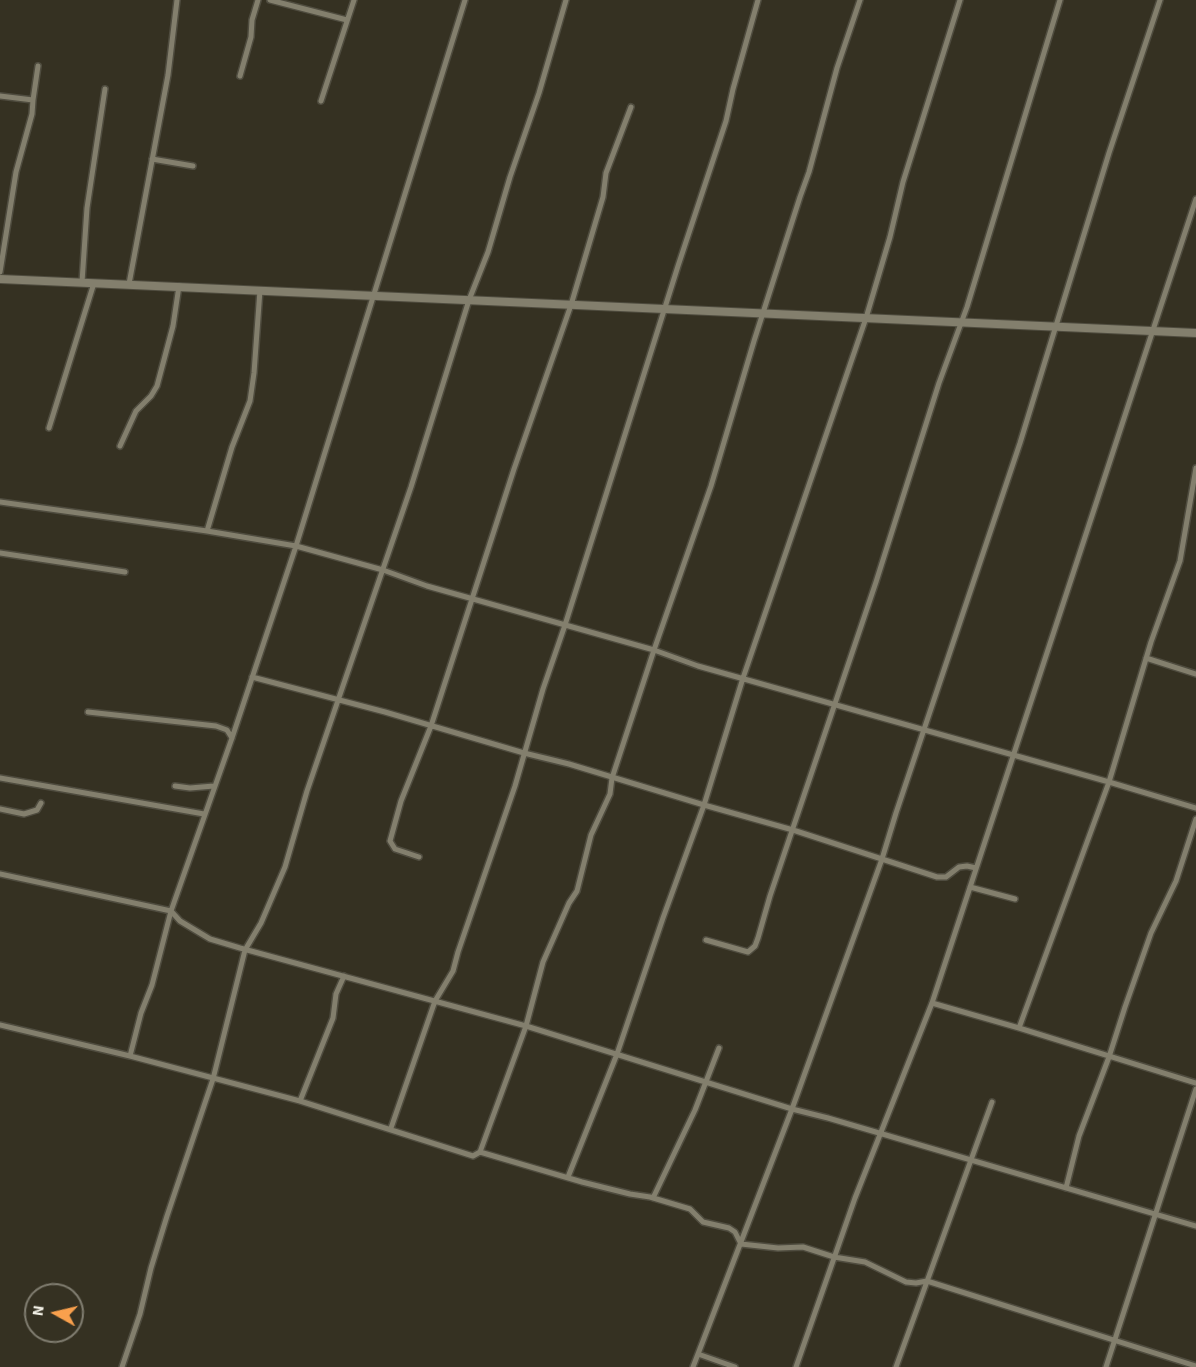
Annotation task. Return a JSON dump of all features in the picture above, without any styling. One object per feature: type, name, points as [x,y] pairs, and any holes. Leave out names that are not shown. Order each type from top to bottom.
[{"type":"street","points":[[129,284],[168,75],[177,0]]},
{"type":"street","points":[[240,76],[252,37],[252,20],[258,0]]},
{"type":"street","points":[[270,0],[347,20]]},
{"type":"street","points":[[321,101],[354,0]]},
{"type":"street","points":[[130,1056],[141,1013],[152,985],[171,910],[232,738],[296,546],[465,0]]},
{"type":"street","points":[[122,1367],[140,1314],[160,1237],[213,1079],[245,950],[261,923],[285,867],[307,791],[488,252],[566,0]]},
{"type":"street","points":[[391,1128],[435,1001],[453,971],[515,786],[543,689],[566,625],[664,309],[726,121],[759,0]]},
{"type":"street","points":[[0,1025],[130,1056],[300,1101],[391,1128],[473,1156],[480,1152],[526,1026],[543,962],[569,903],[577,891],[591,835],[610,794],[612,778],[708,495],[763,313],[809,172],[837,68],[860,0]]},
{"type":"street","points":[[568,1177],[617,1054],[704,805],[743,678],[866,318],[890,237],[903,182],[960,0]]},
{"type":"street","points":[[706,940],[747,952],[755,946],[876,582],[939,383],[961,324],[1060,0]]},
{"type":"street","points":[[693,1367],[792,1109],[882,859],[1057,326],[1109,153],[1160,0]]},
{"type":"street","points":[[0,272],[16,172],[21,150],[29,131],[38,66]]},
{"type":"street","points":[[82,282],[87,208],[105,89]]},
{"type":"street","points":[[0,96],[33,100]]},
{"type":"street","points":[[419,857],[395,849],[390,841],[401,801],[431,726],[514,469],[571,305],[603,197],[606,173],[631,106]]},
{"type":"street","points":[[152,159],[194,166]]},
{"type":"street","points":[[796,1367],[834,1257],[932,1003],[1196,199]]},
{"type":"street","points":[[0,279],[1196,333]]},
{"type":"street","points":[[49,429],[94,283]]},
{"type":"street","points":[[120,446],[136,411],[151,396],[157,386],[173,326],[179,286]]},
{"type":"street","points":[[207,531],[232,447],[250,401],[260,290]]},
{"type":"street","points":[[1019,1028],[1108,782],[1146,658],[1180,561],[1196,468]]},
{"type":"street","points":[[0,502],[296,546],[383,570],[419,584],[654,650],[698,666],[1196,808]]},
{"type":"street","points":[[0,553],[125,572]]},
{"type":"street","points":[[1146,658],[1196,674]]},
{"type":"street","points":[[252,677],[569,764],[793,830],[937,877],[946,877],[959,867],[976,868]]},
{"type":"street","points":[[88,712],[216,726],[227,730],[232,738]]},
{"type":"street","points":[[0,778],[204,814]]},
{"type":"street","points":[[175,786],[190,788],[214,786]]},
{"type":"street","points":[[0,809],[24,814],[37,810],[41,803]]},
{"type":"street","points":[[1066,1188],[1074,1149],[1109,1057],[1144,954],[1176,881],[1196,819]]},
{"type":"street","points":[[0,874],[171,910],[180,921],[210,939],[245,950],[526,1026],[792,1109],[1196,1226]]},
{"type":"street","points":[[970,887],[1015,899]]},
{"type":"street","points":[[300,1101],[333,1018],[336,994],[344,976]]},
{"type":"street","points":[[932,1003],[1196,1083]]},
{"type":"street","points":[[653,1198],[707,1082],[719,1048]]},
{"type":"street","points":[[1106,1367],[1196,1089]]},
{"type":"street","points":[[896,1367],[992,1102]]},
{"type":"street","points":[[480,1152],[690,1209],[703,1222],[732,1230],[738,1234],[741,1244]]},
{"type":"street","points":[[741,1244],[778,1248],[803,1246],[834,1257],[873,1265],[906,1282],[927,1281],[1196,1366]]},
{"type":"street","points":[[698,1354],[735,1367]]}]
